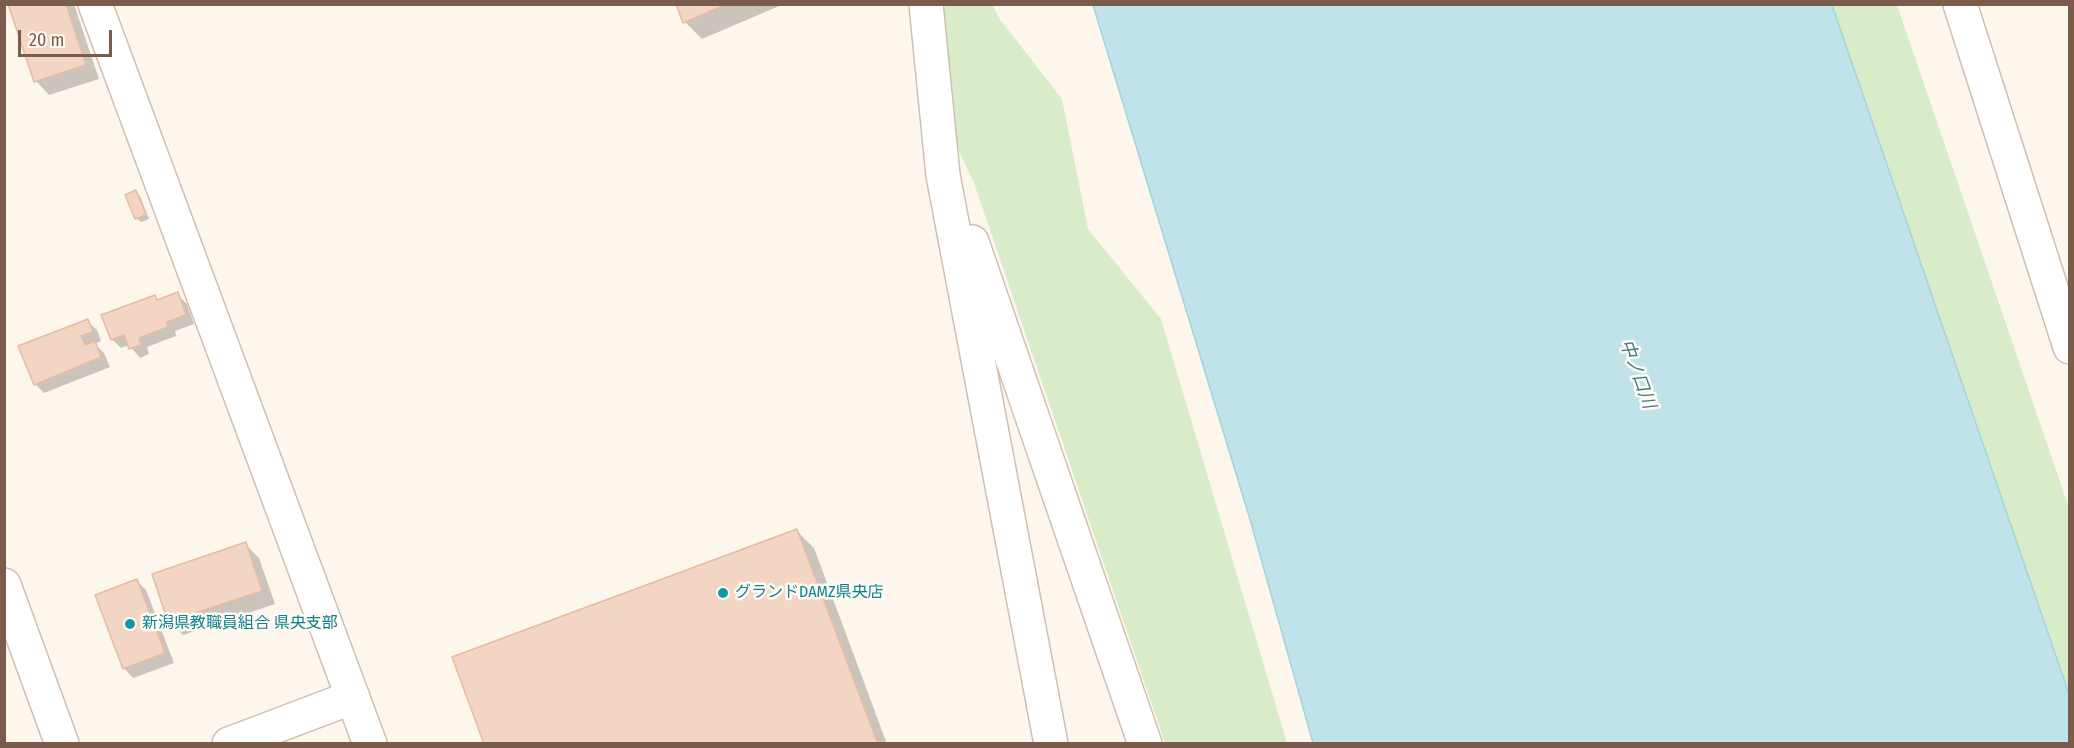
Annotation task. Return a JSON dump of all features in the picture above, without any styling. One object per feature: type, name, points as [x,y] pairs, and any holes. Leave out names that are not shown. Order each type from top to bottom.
[{"type":"street","points":[[95,4],[370,744]]},
{"type":"street","points":[[926,4],[943,175],[1051,744]]},
{"type":"street","points":[[1960,4],[2070,346]]},
{"type":"street","points":[[940,147],[1145,744]]},
{"type":"street","points":[[4,585],[62,744]]},
{"type":"street","points":[[229,744],[353,697]]},
{"type":"green space","points":[[941,5],[993,5],[999,18],[1062,99],[1088,229],[1161,319],[1287,743],[1165,743],[974,183],[954,140]]},
{"type":"green space","points":[[1817,5],[1897,5],[2069,508],[2069,743]]},
{"type":"water","name":"中ノ口川","points":[[1093,5],[1832,5],[2069,694],[2069,743],[1313,743],[1249,516]]},
{"type":"building","points":[[8,4],[66,4],[86,65],[34,82]]},
{"type":"building","points":[[676,4],[727,4],[683,23]]},
{"type":"building","points":[[136,190],[146,215],[135,219],[125,195]]},
{"type":"building","points":[[178,292],[186,315],[167,322],[168,327],[139,338],[141,345],[129,349],[124,335],[111,340],[101,315],[155,295],[157,300]]},
{"type":"building","points":[[88,319],[93,332],[81,336],[85,345],[95,341],[101,357],[34,385],[18,346]]},
{"type":"building","name":"グランドDAMZ県央店","points":[[797,529],[878,744],[484,744],[452,657]]},
{"type":"building","points":[[246,542],[262,591],[168,622],[152,574]]},
{"type":"building","name":"新潟県教職員組合 県央支部","points":[[137,579],[165,653],[123,669],[95,595]]},
{"type":"place","name":"グランドDAMZ県央店","points":[[723,593]]},
{"type":"place","name":"新潟県教職員組合 県央支部","points":[[130,624]]}]
